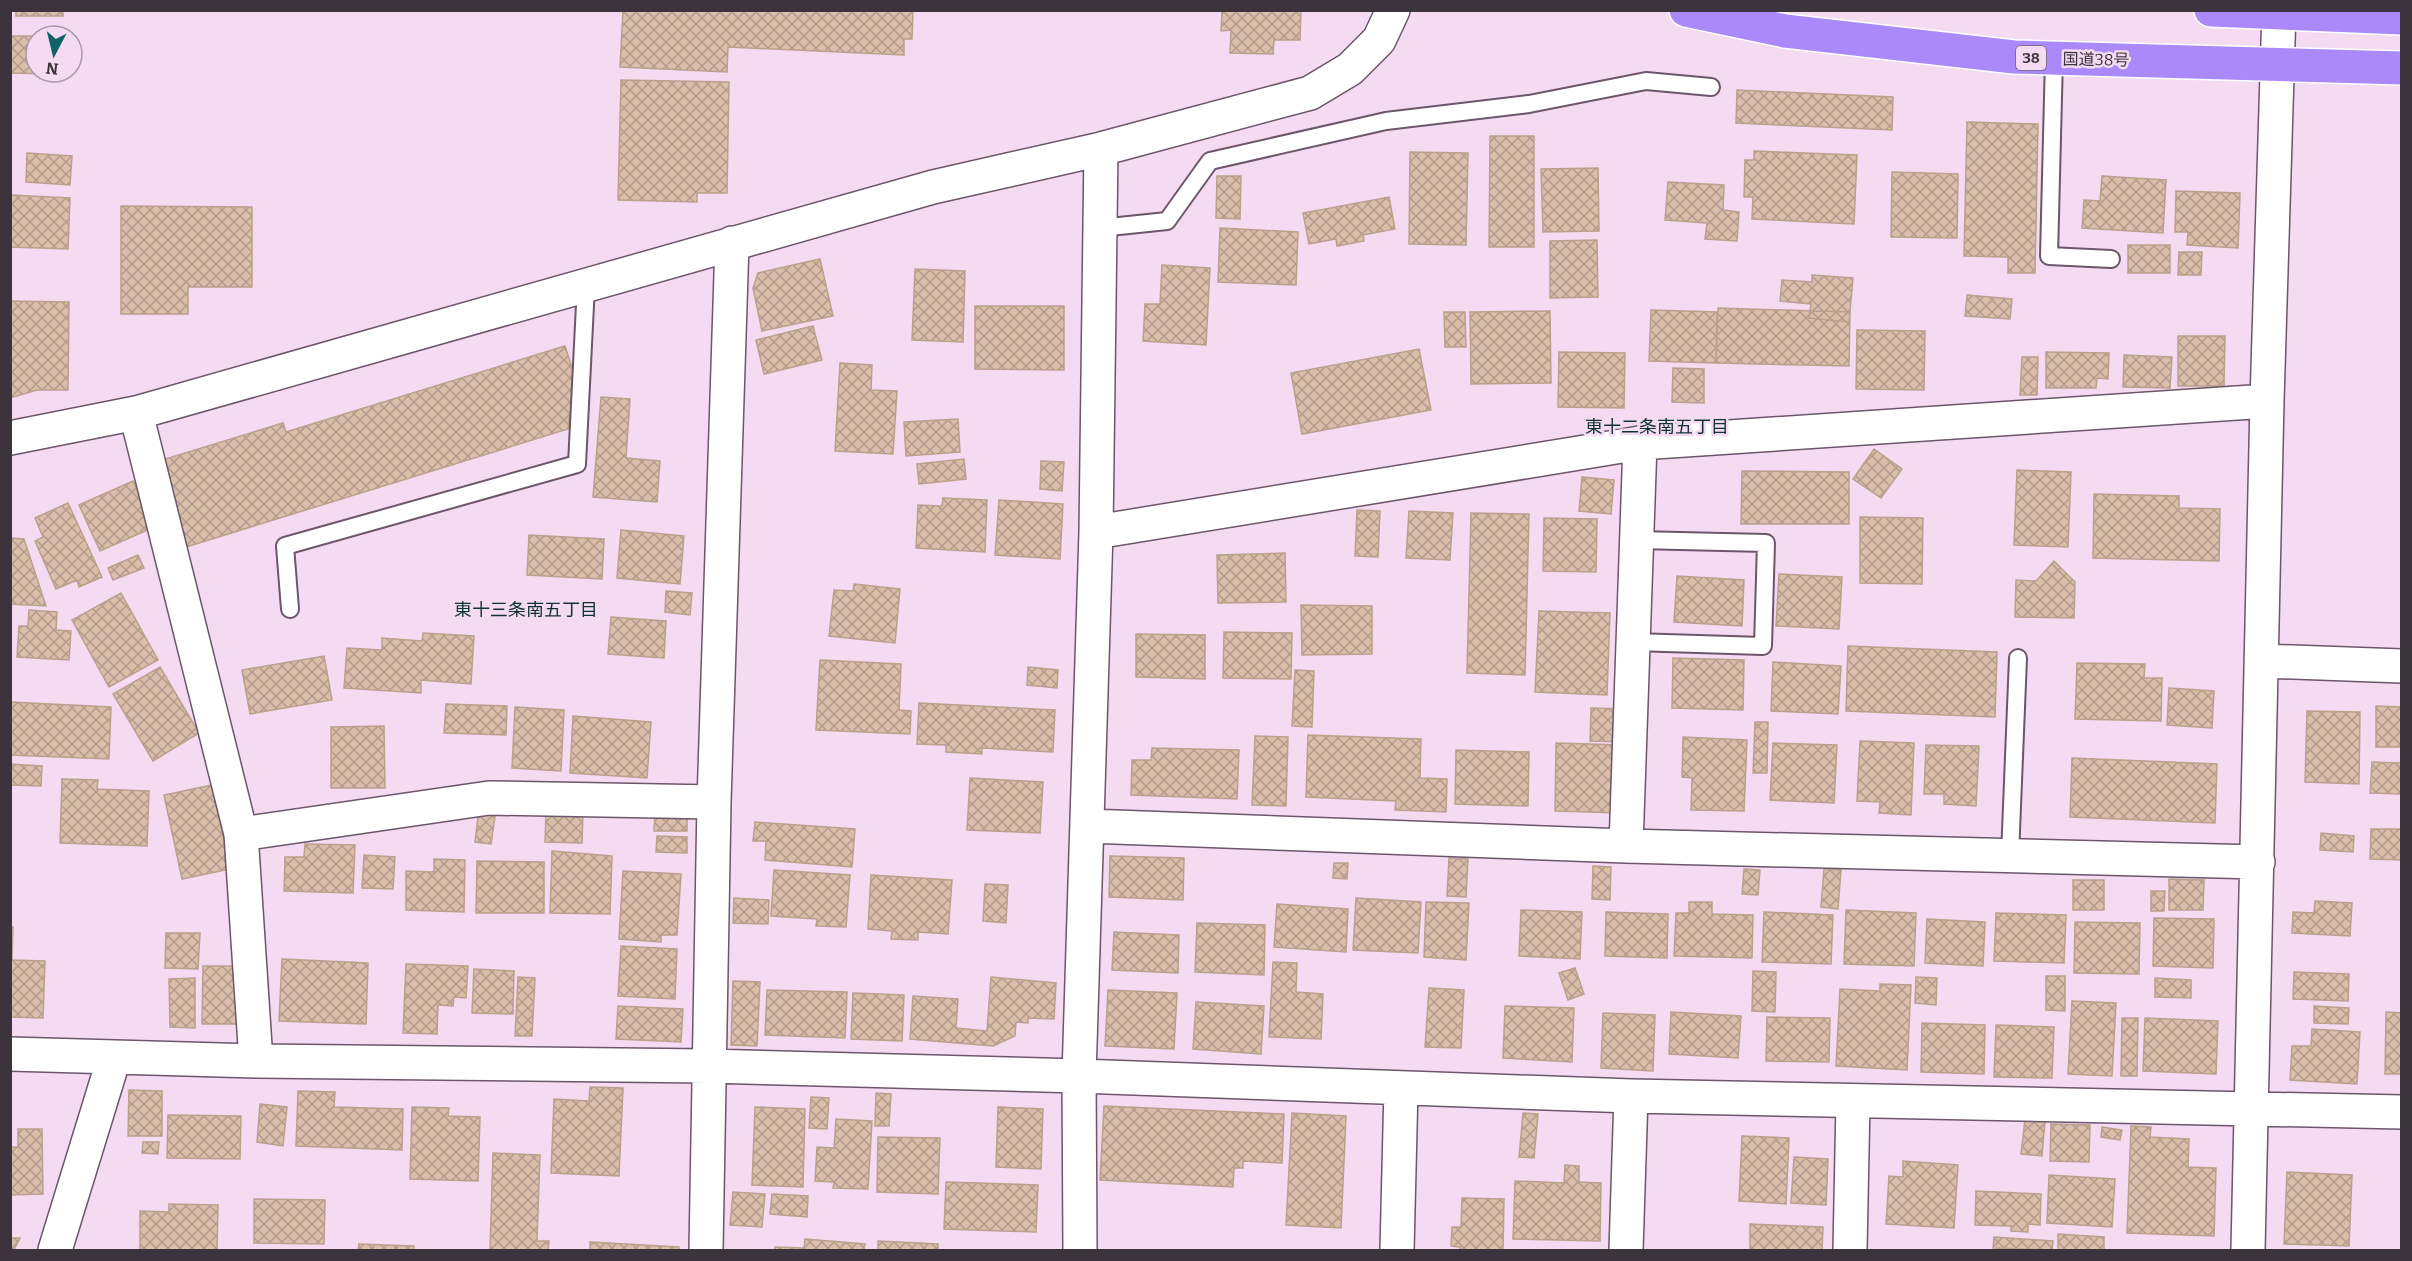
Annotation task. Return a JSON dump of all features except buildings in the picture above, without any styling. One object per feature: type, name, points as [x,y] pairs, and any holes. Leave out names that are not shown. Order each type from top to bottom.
[{"type":"highway","name":"国道38号","points":[[1686,10],[1782,21],[2014,57],[2402,68]]},
{"type":"highway","points":[[2211,10],[2402,18]]},
{"type":"street","points":[[10,438],[136,413],[933,187],[1101,149],[1310,93],[1350,69],[1378,40],[1393,10]]},
{"type":"street","points":[[2248,1251],[2263,661],[2267,401],[2279,12]]},
{"type":"street","points":[[1080,1251],[1079,1076],[1096,532],[1101,149]]},
{"type":"street","points":[[706,1251],[714,802],[732,243]]},
{"type":"street","points":[[1096,532],[1640,443],[2267,401]]},
{"type":"street","points":[[136,413],[241,834],[256,1061]]},
{"type":"street","points":[[1626,846],[1640,443]]},
{"type":"street","points":[[2263,661],[2402,666]]},
{"type":"street","points":[[241,834],[489,798],[714,802]]},
{"type":"street","points":[[1088,826],[1626,846],[2258,862]]},
{"type":"street","points":[[10,1054],[256,1061],[708,1066],[1079,1076],[1630,1096],[2402,1113]]},
{"type":"street","points":[[55,1251],[114,1058]]},
{"type":"street","points":[[1397,1251],[1401,1089]]},
{"type":"street","points":[[1626,1251],[1630,1096]]},
{"type":"street","points":[[1850,1251],[1853,1101]]},
{"type":"lane","points":[[2054,58],[2049,256],[2111,259]]},
{"type":"lane","points":[[1100,228],[1167,221],[1210,161],[1221,158],[1386,122],[1529,104],[1646,81],[1711,87]]},
{"type":"lane","points":[[290,609],[285,546],[577,465],[586,285]]},
{"type":"lane","points":[[1633,642],[1763,646],[1766,543],[1637,540]]},
{"type":"lane","points":[[2010,856],[2018,658]]},
{"type":"district","name":"東十二条南五丁目","points":[[1657,427]]},
{"type":"district","name":"東十三条南五丁目","points":[[526,610]]}]
